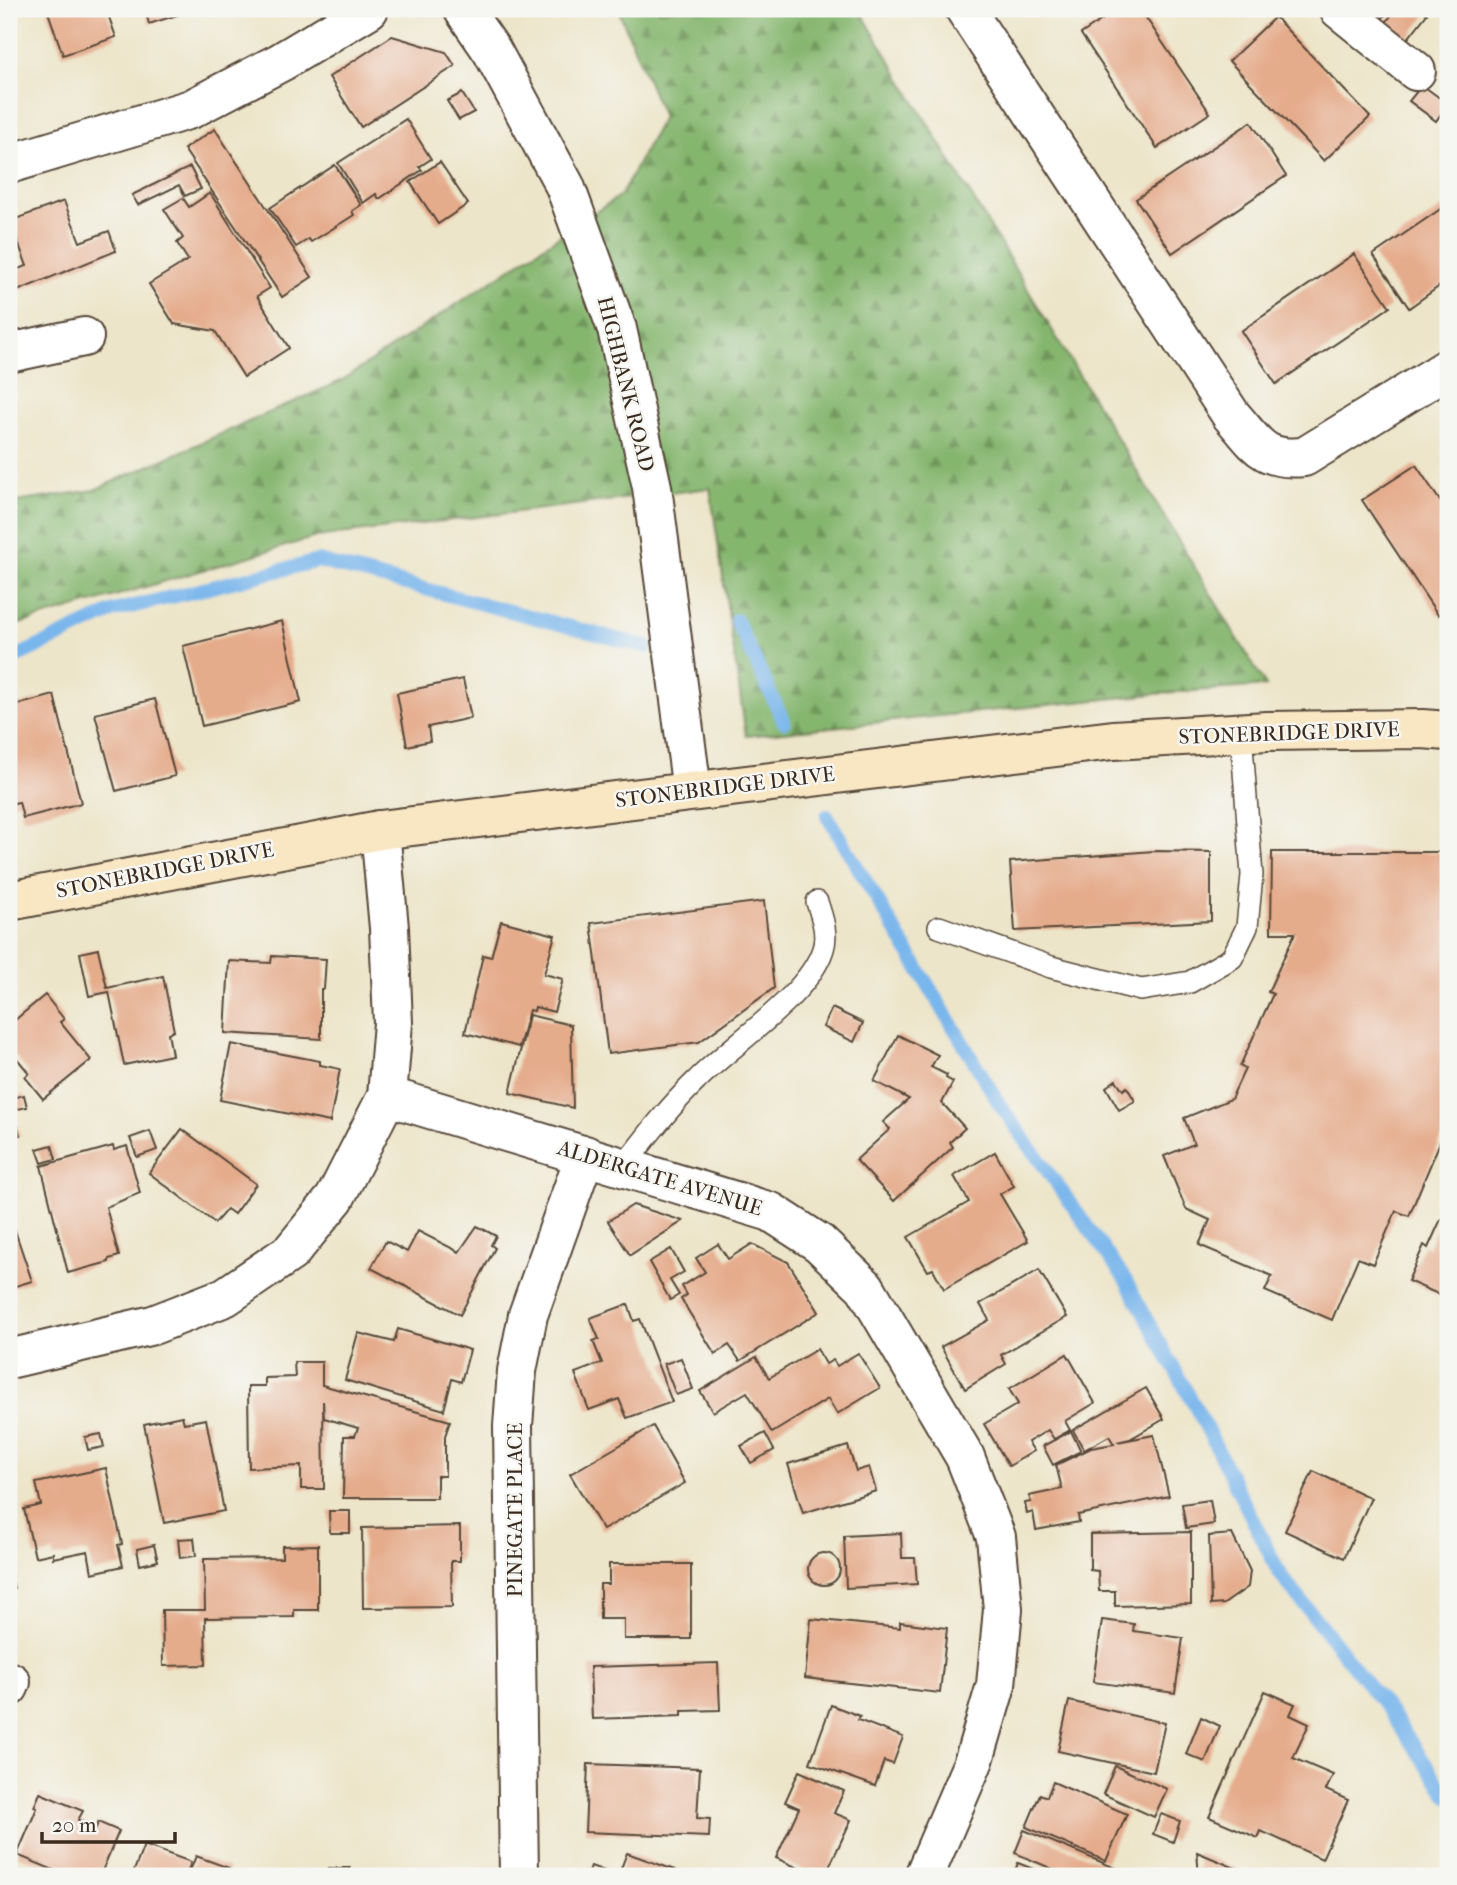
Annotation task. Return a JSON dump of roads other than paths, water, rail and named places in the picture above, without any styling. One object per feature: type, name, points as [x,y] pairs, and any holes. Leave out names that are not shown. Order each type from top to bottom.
[{"type":"street","name":"HIGHBANK ROAD","points":[[463,9],[492,51],[565,186],[617,329],[652,487],[692,791]]},
{"type":"street","points":[[965,9],[1231,415],[1260,447],[1280,459],[1304,457],[1448,368]]},
{"type":"street","points":[[1339,9],[1416,71]]},
{"type":"street","points":[[9,164],[191,109],[281,62],[348,14]]},
{"type":"street","points":[[9,353],[84,337]]},
{"type":"street","name":"STONEBRIDGE DRIVE","points":[[9,901],[380,830],[1113,740],[1241,733],[1422,729],[1448,731]]},
{"type":"street","points":[[9,1359],[153,1325],[225,1297],[291,1252],[335,1198],[387,1096],[393,1023],[389,928],[380,830]]},
{"type":"street","name":"ALDERGATE AVENUE","points":[[387,1096],[771,1212],[819,1243],[865,1287],[964,1457],[996,1537],[1003,1609],[996,1685],[974,1760],[924,1876]]},
{"type":"street","name":"PINEGATE PLACE","points":[[519,1876],[513,1426],[517,1371],[527,1315],[585,1155]]},
{"type":"lane","points":[[939,927],[1051,967],[1141,989],[1190,982],[1232,958],[1247,927],[1252,875],[1241,733]]},
{"type":"lane","points":[[624,1166],[696,1080],[784,1003],[813,972],[824,948],[824,926],[817,902]]},
{"type":"waterway","points":[[9,660],[114,611],[318,561],[647,647]]},
{"type":"waterway","points":[[736,620],[784,722]]},
{"type":"waterway","points":[[827,816],[1000,1105],[1125,1279],[1203,1421],[1280,1574],[1389,1711],[1448,1796]]}]
